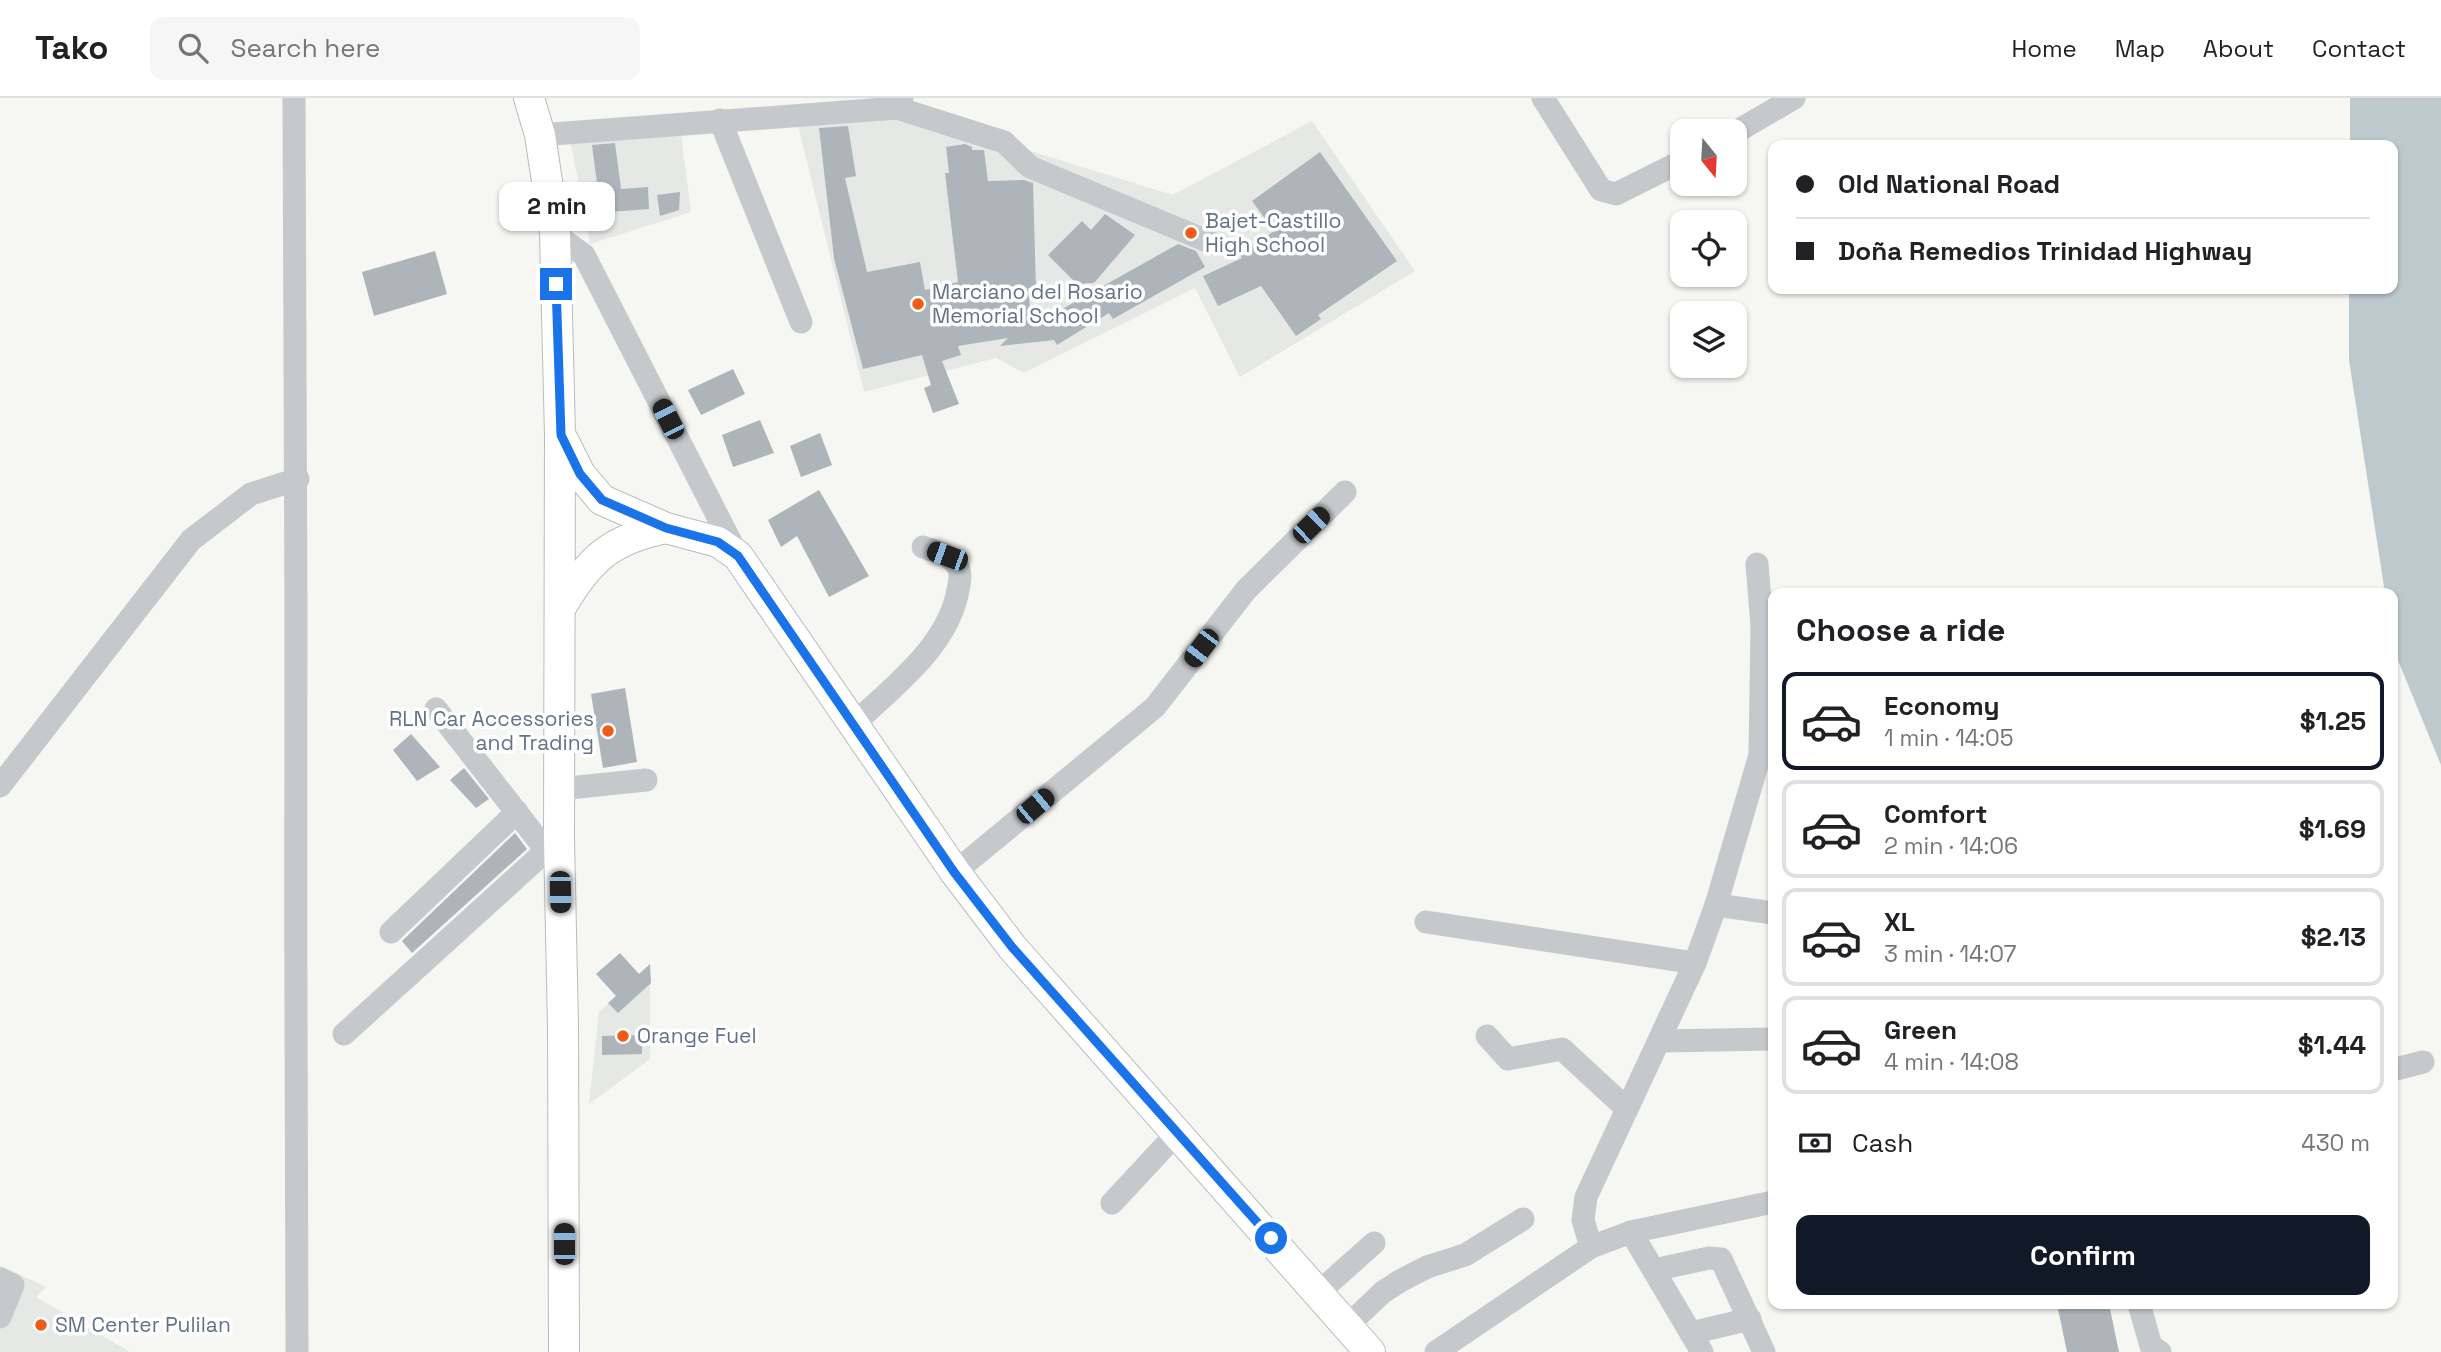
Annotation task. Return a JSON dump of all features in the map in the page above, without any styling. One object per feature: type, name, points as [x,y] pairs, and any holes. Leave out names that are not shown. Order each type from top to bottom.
[{"type":"main road","points":[[529,98],[540,135],[555,234],[561,435],[559,789],[552,844],[563,1039],[564,1352]]},
{"type":"main road","points":[[561,435],[580,474],[602,500],[666,528],[718,542],[738,556],[954,872],[1012,947],[1370,1352]]},
{"type":"main road","points":[[561,607],[594,559],[621,540],[666,528]]},
{"type":"street","points":[[294,98],[298,479],[294,970],[297,1352]]},
{"type":"street","points":[[1543,98],[1601,190],[1616,194],[1670,167]]},
{"type":"street","points":[[1747,125],[1794,98]]},
{"type":"street","points":[[540,135],[899,103],[1004,142],[1030,167],[1212,243]]},
{"type":"street","points":[[720,120],[801,322]]},
{"type":"street","points":[[555,234],[584,255],[738,556]]},
{"type":"street","points":[[0,786],[6,782],[191,540],[251,494],[298,479]]},
{"type":"street","points":[[954,872],[1155,707],[1246,590],[1345,492]]},
{"type":"street","points":[[852,726],[937,640],[956,601],[960,579],[958,565],[947,556],[923,547]]},
{"type":"street","points":[[1591,1247],[1583,1220],[1586,1197],[1662,1041],[1695,963],[1716,905],[1760,755],[1762,625],[1757,564]]},
{"type":"street","points":[[344,1034],[552,844],[517,812],[436,709]]},
{"type":"street","points":[[559,789],[646,780]]},
{"type":"street","points":[[391,932],[517,812]]},
{"type":"street","points":[[1716,905],[1768,913]]},
{"type":"street","points":[[1426,922],[1695,963]]},
{"type":"street","points":[[1487,1036],[1508,1059],[1562,1049],[1571,1054],[1627,1109]]},
{"type":"street","points":[[1662,1041],[1768,1039]]},
{"type":"street","points":[[2398,1068],[2423,1062]]},
{"type":"street","points":[[1112,1203],[1178,1132]]},
{"type":"street","points":[[1436,1352],[1591,1247],[1631,1232],[1768,1203]]},
{"type":"street","points":[[1347,1326],[1400,1281],[1427,1267],[1465,1255],[1522,1219]]},
{"type":"street","points":[[1631,1232],[1697,1342],[1750,1319]]},
{"type":"street","points":[[1318,1293],[1374,1243]]},
{"type":"street","points":[[1654,1270],[1709,1258],[1721,1259],[1764,1352]]},
{"type":"street","points":[[0,1279],[13,1285],[0,1317]]},
{"type":"street","points":[[2140,1309],[2151,1346],[2160,1352]]},
{"type":"shaded area","points":[[2350,98],[2441,98],[2441,765],[2398,660],[2398,588],[2384,588],[2349,360],[2349,294],[2398,294],[2398,140],[2350,140]]},
{"type":"shaded area","name":"Bajet-Castillo High School","points":[[914,115],[1173,195],[1312,121],[1415,271],[1240,377],[1195,288],[1024,373],[996,358],[864,392],[797,122]]},
{"type":"shaded area","points":[[680,127],[691,212],[590,244],[570,139]]},
{"type":"shaded area","name":"Orange Fuel","points":[[650,964],[650,1059],[589,1104],[599,1012]]},
{"type":"shaded area","name":"SM Center Pulilan","points":[[0,1265],[46,1287],[36,1297],[130,1352],[0,1352]]},
{"type":"building","points":[[848,126],[856,176],[845,178],[867,272],[920,262],[925,290],[958,282],[945,173],[949,173],[946,147],[965,144],[972,147],[972,150],[984,150],[988,181],[1024,180],[1033,183],[1036,288],[1028,288],[1032,326],[1178,244],[1196,251],[1205,267],[1113,319],[1109,313],[1057,345],[1054,340],[1000,346],[1008,338],[958,346],[961,355],[942,361],[959,404],[933,413],[924,388],[931,385],[922,355],[863,369],[834,258],[819,128]]},
{"type":"building","points":[[615,143],[621,189],[648,187],[649,209],[596,213],[594,191],[598,191],[592,145]]},
{"type":"building","points":[[1320,152],[1397,261],[1318,315],[1321,319],[1296,336],[1261,286],[1218,306],[1203,276],[1242,258],[1240,255],[1274,231],[1252,201]]},
{"type":"building","points":[[680,192],[679,210],[660,216],[657,195]]},
{"type":"building","points":[[1105,214],[1135,235],[1094,283],[1077,284],[1048,255],[1082,221],[1091,230]]},
{"type":"building","points":[[435,251],[447,294],[374,316],[362,272]]},
{"type":"building","points":[[733,369],[745,394],[701,415],[688,390]]},
{"type":"building","points":[[760,420],[774,453],[733,467],[722,435]]},
{"type":"building","points":[[820,433],[832,465],[801,477],[790,446]]},
{"type":"building","points":[[819,490],[869,576],[829,597],[797,536],[781,547],[768,520]]},
{"type":"building","points":[[625,688],[637,762],[603,768],[591,694]]},
{"type":"building","points":[[411,734],[440,767],[417,781],[393,750]]},
{"type":"building","points":[[464,768],[489,799],[476,808],[450,780]]},
{"type":"building","points":[[515,833],[527,849],[412,953],[402,941]]},
{"type":"building","points":[[620,953],[639,974],[650,964],[651,983],[618,1013],[608,1003],[616,996],[596,974]]},
{"type":"building","points":[[642,1035],[642,1054],[602,1055],[602,1036]]},
{"type":"building","points":[[2058,1309],[2110,1309],[2119,1352],[2067,1352]]},
{"type":"place","name":"Bajet-Castillo High School","points":[[1191,233]]},
{"type":"place","name":"Marciano del Rosario Memorial School","points":[[918,304]]},
{"type":"place","name":"RLN Car Accessories and Trading","points":[[608,731]]},
{"type":"place","name":"Orange Fuel","points":[[623,1036]]},
{"type":"place","name":"SM Center Pulilan","points":[[41,1325]]},
{"type":"route","points":[[556,284],[561,435],[580,474],[602,500],[666,528],[718,542],[748,567],[828,691],[954,872],[1012,947],[1271,1238]]}]
